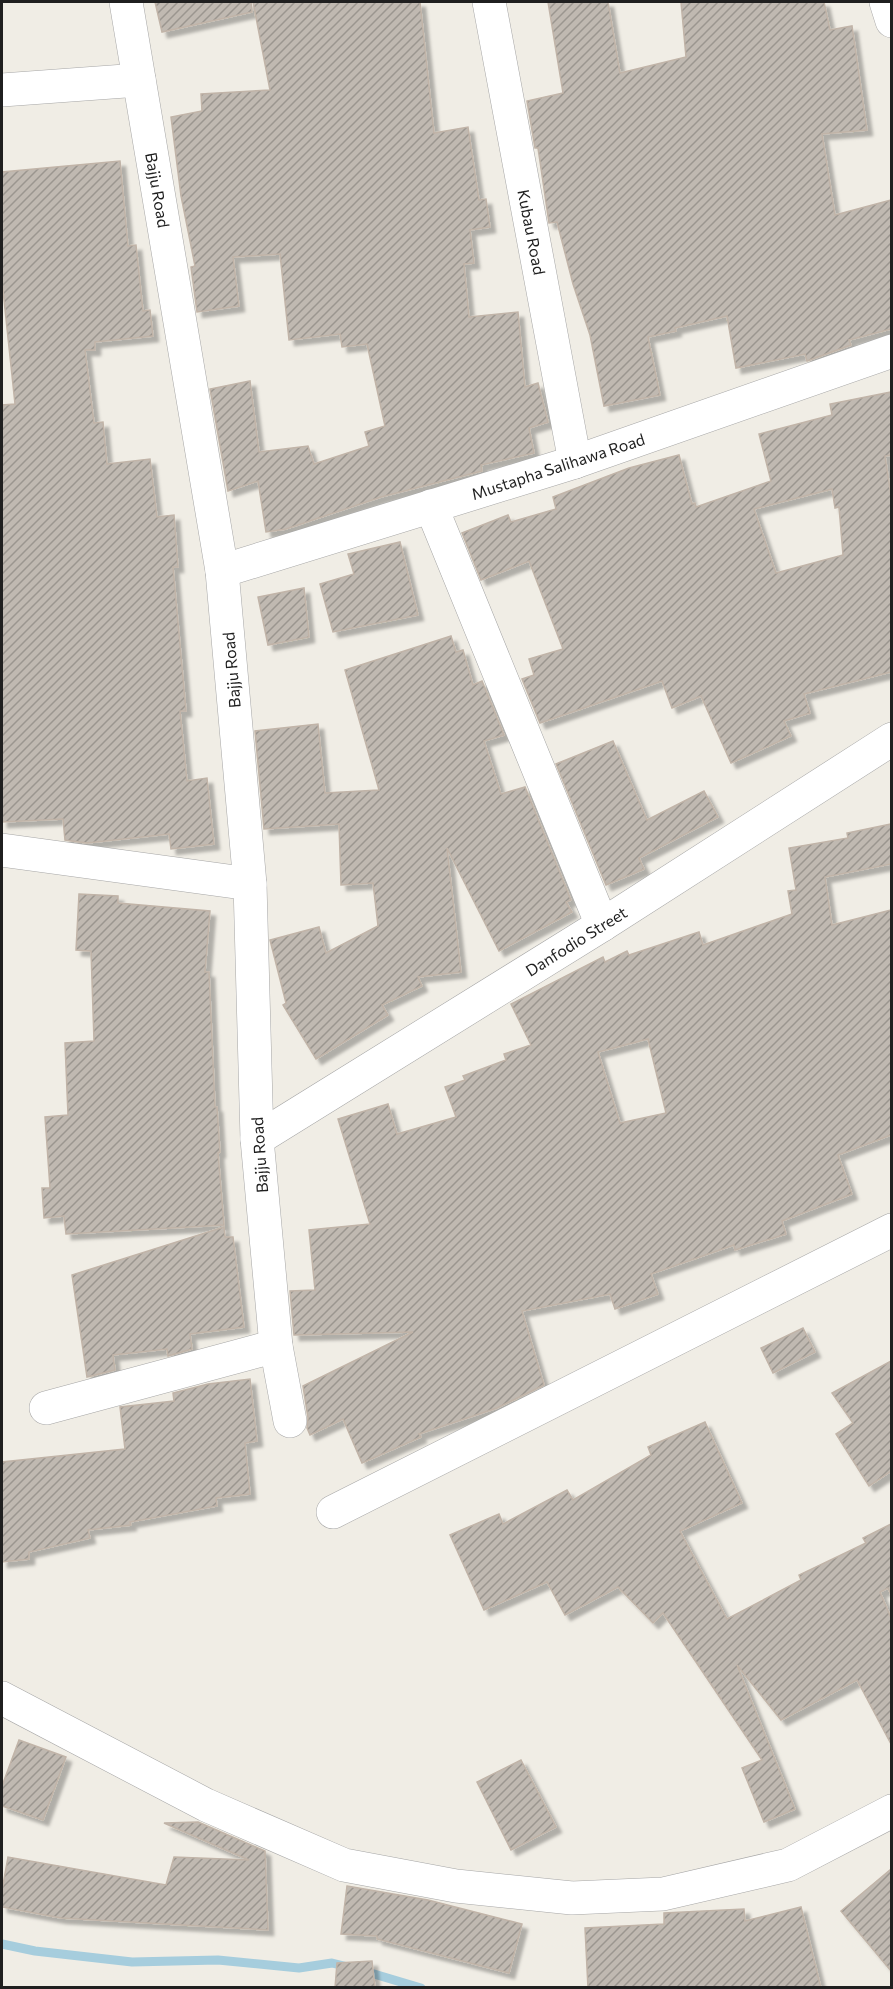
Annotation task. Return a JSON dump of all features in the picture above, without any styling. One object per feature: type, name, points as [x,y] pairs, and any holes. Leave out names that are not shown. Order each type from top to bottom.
[{"type":"street","name":"Bajju Road","points":[[126,2],[222,572],[250,884],[257,1139],[276,1346],[290,1421]]},
{"type":"street","name":"Kubau Road","points":[[489,2],[575,462]]},
{"type":"street","points":[[886,2],[891,21]]},
{"type":"street","points":[[2,90],[139,80]]},
{"type":"street","name":"Mustapha Salihawa Road","points":[[222,572],[575,462],[891,351]]},
{"type":"street","points":[[431,506],[602,925]]},
{"type":"street","name":"Danfodio Street","points":[[257,1139],[602,925],[891,739]]},
{"type":"street","points":[[2,850],[250,884]]},
{"type":"street","points":[[333,1512],[891,1230]]},
{"type":"street","points":[[46,1408],[276,1346]]},
{"type":"street","points":[[2,1698],[206,1805],[344,1865],[456,1886],[572,1898],[663,1894],[788,1865],[891,1810]]},
{"type":"building","points":[[155,2],[251,2],[252,12],[162,32]]},
{"type":"building","points":[[253,2],[420,2],[434,133],[468,127],[479,200],[486,199],[490,227],[470,230],[474,263],[464,264],[469,317],[518,312],[525,387],[538,383],[548,422],[529,428],[534,453],[481,465],[482,471],[381,497],[286,529],[266,532],[258,481],[228,491],[210,389],[250,381],[259,452],[308,446],[314,464],[369,446],[365,432],[385,426],[367,344],[342,347],[340,334],[289,340],[280,254],[233,257],[239,306],[197,312],[191,267],[195,266],[181,196],[171,117],[202,111],[201,94],[270,90]]},
{"type":"building","points":[[548,2],[608,2],[620,73],[686,57],[681,2],[824,2],[830,30],[852,26],[867,130],[822,134],[835,215],[891,200],[891,329],[849,340],[851,345],[807,361],[805,354],[736,368],[727,316],[675,328],[676,331],[648,337],[660,395],[604,406],[590,335],[573,284],[557,222],[549,223],[538,148],[535,148],[527,101],[563,93]]},
{"type":"building","points":[[120,161],[128,246],[136,245],[143,311],[150,310],[153,336],[95,342],[95,350],[85,350],[94,423],[103,422],[107,464],[150,459],[157,517],[174,515],[178,567],[173,567],[186,711],[180,711],[187,781],[207,778],[214,844],[171,849],[169,834],[87,843],[65,840],[63,819],[2,822],[2,405],[15,404],[2,281],[2,172]]},
{"type":"building","points":[[891,392],[891,455],[885,456],[891,496],[891,672],[804,694],[810,713],[784,721],[791,736],[731,763],[701,696],[672,708],[662,681],[540,723],[522,679],[534,675],[529,659],[563,649],[529,561],[481,580],[462,533],[508,515],[511,522],[556,509],[553,497],[629,468],[679,455],[692,504],[695,503],[696,507],[771,481],[759,434],[832,415],[830,404]],"holes":[[[832,489],[835,508],[839,507],[843,555],[776,573],[754,509]]]},
{"type":"building","points":[[400,542],[418,615],[333,632],[320,584],[354,574],[348,554]]},
{"type":"building","points":[[304,588],[309,637],[268,645],[258,597]]},
{"type":"building","points":[[451,636],[456,652],[463,650],[473,685],[482,681],[504,735],[484,741],[501,794],[525,787],[571,900],[566,902],[572,912],[499,951],[447,848],[461,972],[418,977],[422,986],[382,1005],[388,1015],[316,1059],[283,1005],[286,1003],[270,940],[319,927],[326,953],[378,926],[373,883],[341,885],[339,824],[264,829],[255,731],[318,724],[325,793],[379,790],[345,670]]},
{"type":"building","points":[[613,741],[647,820],[704,791],[718,817],[639,858],[644,869],[606,885],[556,764]]},
{"type":"building","points":[[891,824],[891,864],[825,877],[832,925],[891,910],[891,1135],[838,1155],[852,1194],[782,1221],[786,1234],[735,1250],[734,1245],[651,1274],[658,1294],[615,1309],[610,1294],[522,1311],[544,1385],[497,1408],[419,1434],[421,1437],[362,1463],[343,1419],[310,1435],[307,1428],[308,1418],[303,1386],[413,1332],[294,1335],[290,1291],[315,1290],[309,1230],[370,1224],[338,1119],[388,1104],[397,1134],[456,1117],[445,1087],[465,1080],[463,1076],[506,1060],[504,1054],[531,1045],[511,1004],[603,957],[605,962],[627,951],[629,955],[699,932],[703,945],[792,914],[788,891],[796,890],[789,848],[848,838],[847,833]],"holes":[[[648,1039],[666,1113],[620,1123],[598,1052]]]},
{"type":"building","points":[[79,894],[118,896],[118,903],[210,911],[205,972],[209,972],[215,1107],[217,1107],[224,1225],[66,1234],[64,1216],[44,1218],[42,1188],[50,1188],[45,1117],[68,1115],[65,1043],[94,1041],[91,951],[76,950]]},
{"type":"building","points":[[224,1227],[225,1237],[233,1237],[244,1327],[190,1334],[192,1349],[168,1356],[167,1349],[113,1355],[115,1370],[87,1377],[72,1275]]},
{"type":"building","points":[[803,1328],[815,1352],[773,1373],[761,1348]]},
{"type":"building","points":[[891,1361],[891,1471],[869,1486],[836,1434],[853,1423],[832,1393]]},
{"type":"building","points":[[250,1379],[257,1441],[245,1443],[250,1494],[216,1498],[217,1506],[130,1522],[131,1525],[88,1530],[90,1538],[29,1552],[29,1559],[2,1562],[2,1462],[125,1449],[120,1407],[174,1401],[173,1393],[208,1384]]},
{"type":"building","points":[[705,1422],[742,1503],[680,1531],[727,1619],[801,1580],[799,1575],[866,1543],[863,1538],[891,1524],[891,1595],[888,1588],[880,1592],[891,1618],[891,1744],[857,1680],[781,1720],[737,1665],[795,1809],[764,1822],[742,1768],[762,1760],[663,1613],[653,1623],[618,1587],[565,1615],[547,1582],[484,1610],[450,1535],[499,1514],[503,1524],[567,1490],[573,1500],[651,1455],[648,1447]]},
{"type":"building","points":[[19,1740],[66,1757],[43,1820],[2,1806],[2,1786]]},
{"type":"building","points":[[521,1760],[556,1827],[511,1850],[477,1782]]},
{"type":"building","points":[[198,1822],[265,1851],[268,1930],[61,1918],[2,1907],[2,1890],[8,1857],[166,1885],[174,1857],[249,1860],[164,1823]]},
{"type":"building","points":[[891,1869],[891,1971],[841,1911]]},
{"type":"building","points":[[347,1886],[428,1900],[522,1924],[509,1973],[377,1939],[377,1936],[341,1934]]},
{"type":"building","points":[[801,1907],[821,1988],[588,1988],[585,1928],[664,1924],[664,1913],[744,1909],[745,1921]]},
{"type":"building","points":[[372,1961],[375,1988],[335,1988],[337,1963]]},
{"type":"waterway","points":[[2,1944],[35,1951],[132,1962],[218,1960],[299,1968],[332,1963],[348,1967]]},
{"type":"waterway","points":[[364,1971],[421,1988]]}]
